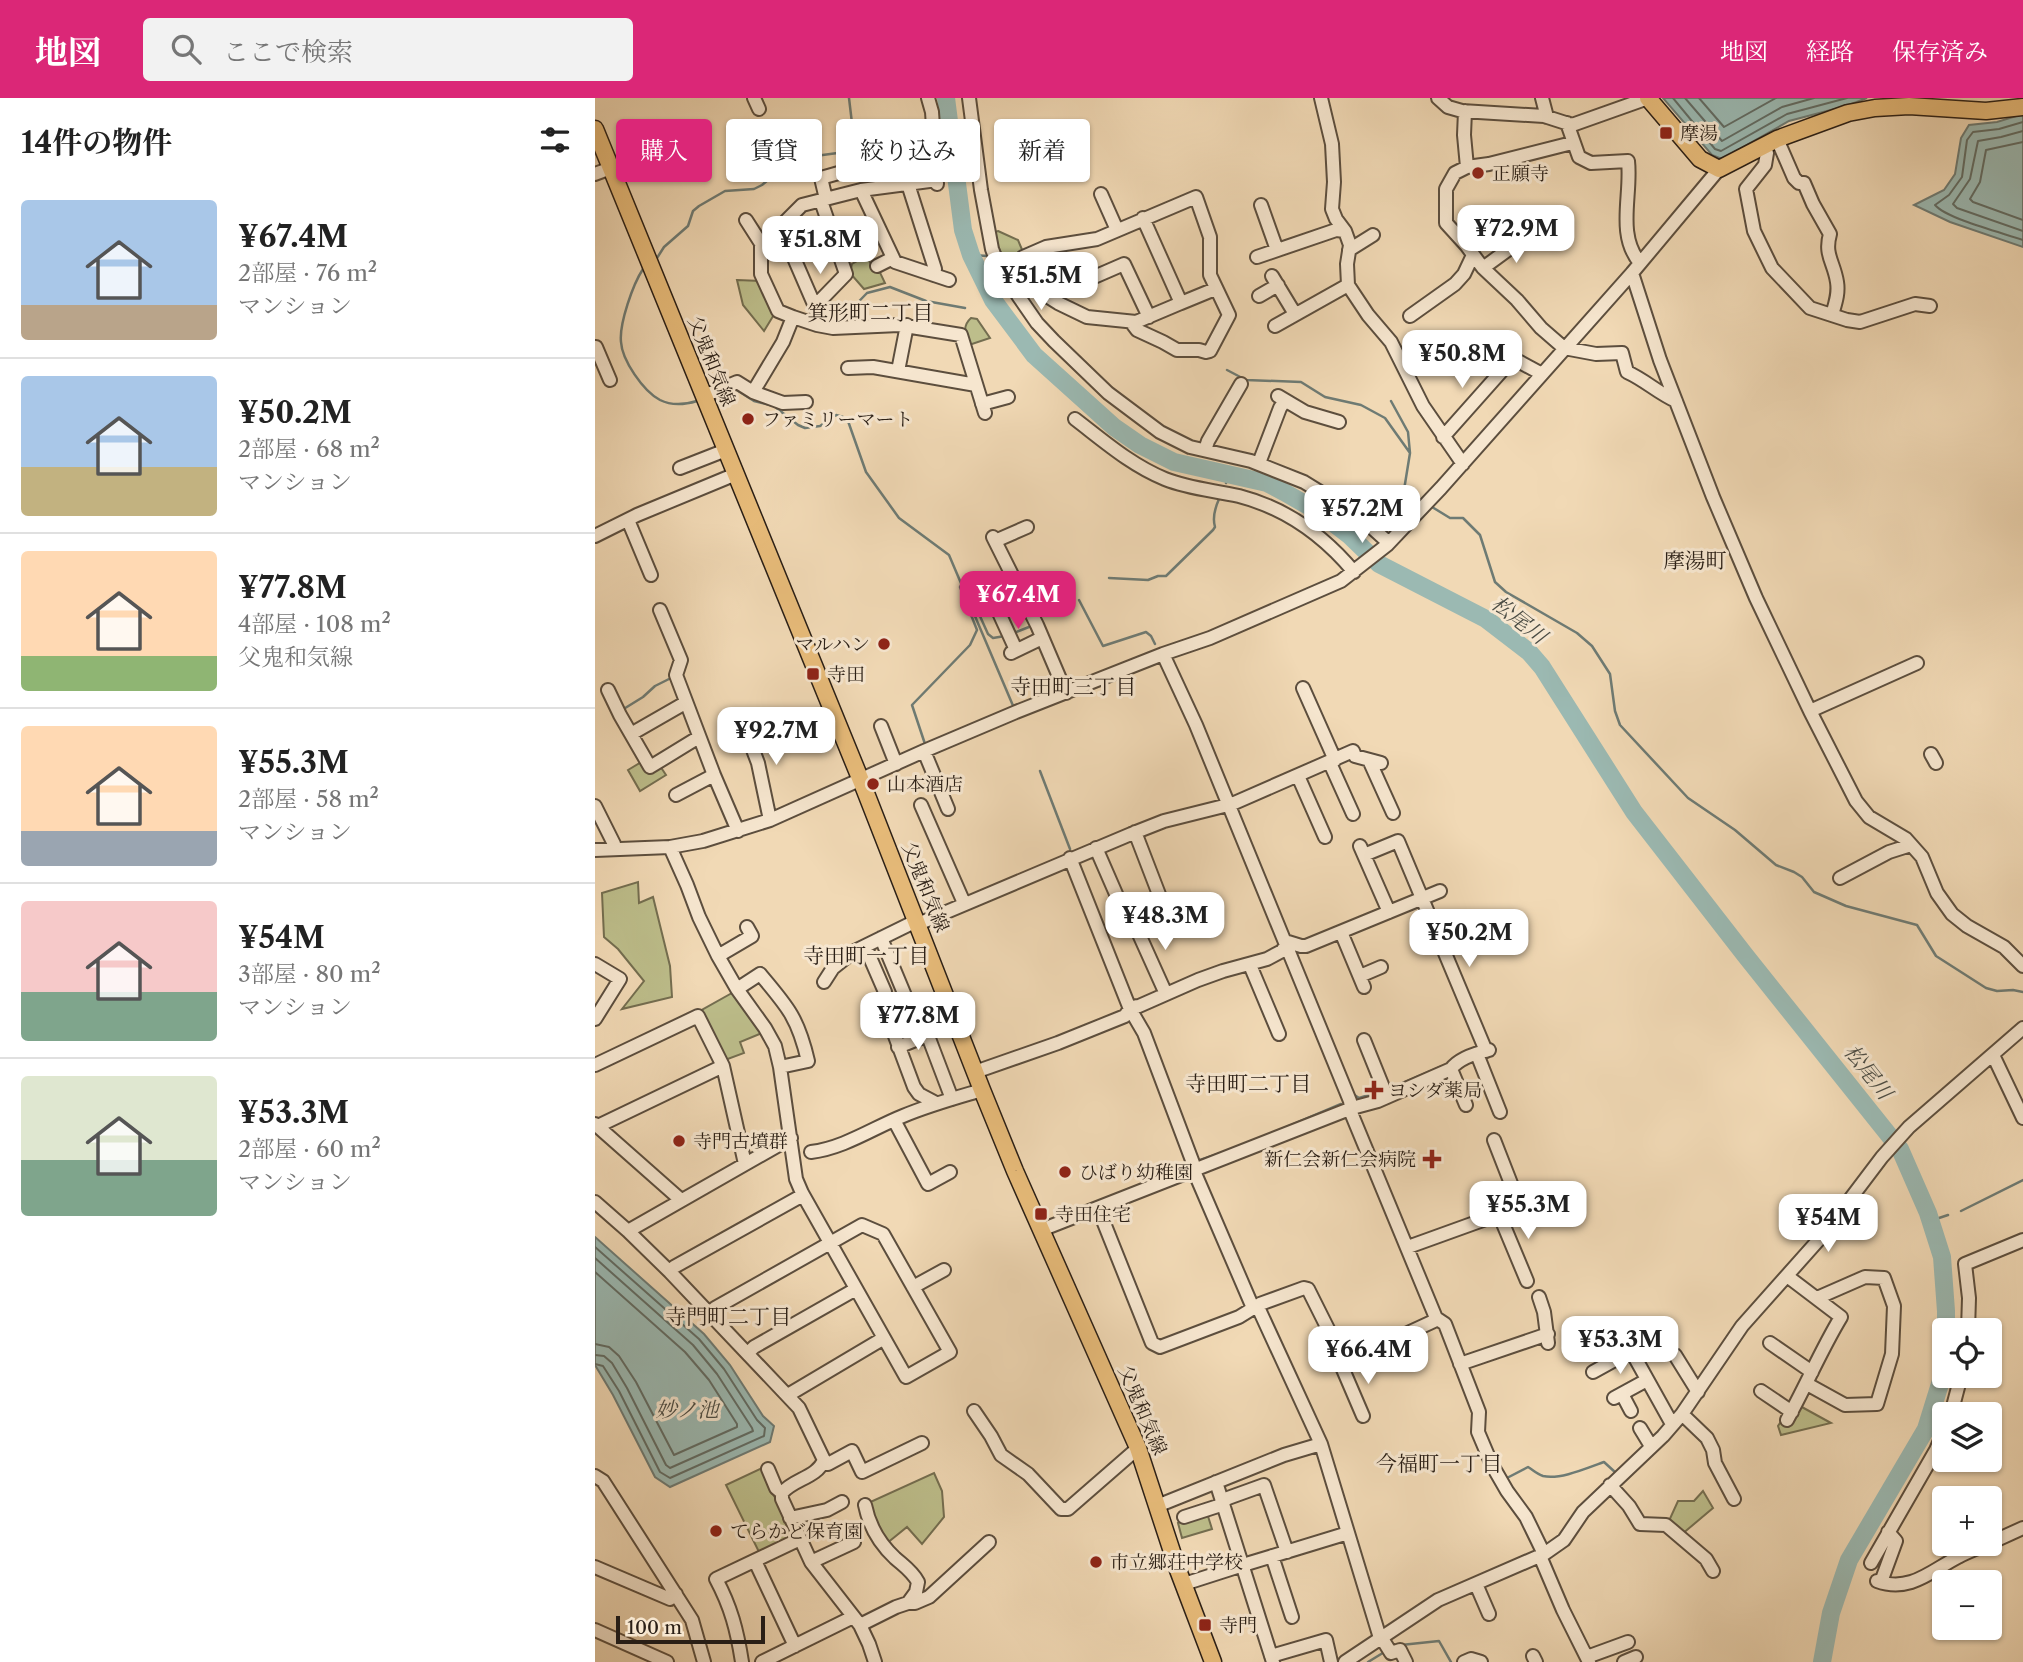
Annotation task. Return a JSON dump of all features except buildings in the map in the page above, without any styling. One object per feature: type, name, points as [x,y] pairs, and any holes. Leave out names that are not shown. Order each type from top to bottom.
[{"type":"main road","points":[[1648,98],[1700,159],[1719,169],[1770,142],[1848,113],[1875,108],[1934,107],[1986,111],[2023,107]]},
{"type":"main road","name":"父鬼和気線","points":[[595,129],[918,923],[982,1090],[1138,1448],[1213,1662]]},
{"type":"street","points":[[762,245],[802,205],[861,190],[937,182],[932,111],[928,98]]},
{"type":"street","points":[[969,98],[988,234],[997,262],[1037,323],[1108,393],[1160,432],[1190,447],[1259,463],[1304,482],[1359,516],[1388,544]]},
{"type":"street","points":[[1321,98],[1332,144],[1332,209],[1350,245],[1347,285],[1391,342],[1423,406],[1463,464]]},
{"type":"street","points":[[1438,98],[1448,107],[1465,111],[1547,117],[1572,125],[1648,98]]},
{"type":"street","points":[[1542,98],[1547,117]]},
{"type":"street","points":[[1465,111],[1467,167]]},
{"type":"street","points":[[1567,123],[1579,157],[1591,163],[1628,161],[1630,179],[1626,235],[1660,360],[1756,598],[1856,801],[1869,817],[1911,845],[1921,857],[1937,893],[1952,914],[2004,947],[2023,966]]},
{"type":"street","points":[[1770,142],[1794,178],[1799,183],[1804,183],[1831,234],[1826,247],[1838,294],[1832,315]]},
{"type":"street","points":[[1770,142],[1765,165],[1747,189],[1754,231],[1772,268],[1810,308],[1860,322],[1915,304],[1930,306]]},
{"type":"street","points":[[1572,143],[1467,167],[1455,173],[1446,189],[1446,223],[1483,268],[1517,300],[1541,328],[1565,348],[1596,354],[1622,353],[1627,372],[1676,401]]},
{"type":"street","points":[[595,174],[611,168]]},
{"type":"street","points":[[595,850],[670,847],[703,841],[770,820],[1016,712],[1210,638],[1341,581],[1388,544],[1463,464],[1636,269],[1719,169]]},
{"type":"street","points":[[815,306],[846,274],[823,200],[821,178],[836,174]]},
{"type":"street","points":[[908,184],[935,269],[934,275]]},
{"type":"street","points":[[861,190],[895,262],[949,280]]},
{"type":"street","points":[[1101,194],[1117,230]]},
{"type":"street","points":[[1131,322],[1137,330],[1177,351],[1206,352],[1210,351],[1229,315],[1210,275],[1210,237],[1196,197],[1097,239],[1047,247],[1023,257],[1042,292],[1087,317],[1136,322],[1215,289]]},
{"type":"street","points":[[1261,205],[1277,250]]},
{"type":"street","points":[[1143,218],[1181,303]]},
{"type":"street","points":[[746,220],[762,245],[761,274],[778,311],[833,328],[907,326],[961,335],[983,408],[1008,397]]},
{"type":"street","points":[[781,228],[820,318],[817,325]]},
{"type":"street","points":[[1257,257],[1336,230],[1345,231]]},
{"type":"street","points":[[1349,250],[1373,235]]},
{"type":"street","points":[[1483,268],[1528,235]]},
{"type":"street","points":[[1410,316],[1455,284],[1464,274],[1473,255]]},
{"type":"street","points":[[877,266],[893,258]]},
{"type":"street","points":[[1048,297],[1124,264],[1149,317]]},
{"type":"street","points":[[1007,276],[1029,270]]},
{"type":"street","points":[[1259,296],[1275,280],[1295,314]]},
{"type":"street","points":[[1275,326],[1347,285]]},
{"type":"street","points":[[753,392],[783,342],[793,317]]},
{"type":"street","points":[[898,371],[907,326]]},
{"type":"street","points":[[596,348],[599,366],[610,380]]},
{"type":"street","points":[[1486,359],[1518,361],[1542,374]]},
{"type":"street","points":[[1443,437],[1507,365],[1509,359]]},
{"type":"street","points":[[848,368],[873,367],[976,385]]},
{"type":"street","points":[[704,396],[737,382],[753,392],[783,403],[806,402]]},
{"type":"street","points":[[1205,450],[1208,441],[1243,388]]},
{"type":"street","points":[[1259,463],[1274,435],[1281,398],[1305,412],[1339,422]]},
{"type":"street","points":[[1075,419],[1089,438],[1164,478],[1190,488],[1238,496],[1288,516],[1306,526],[1336,550],[1356,571]]},
{"type":"street","points":[[680,468],[726,450]]},
{"type":"street","points":[[595,536],[736,474]]},
{"type":"street","points":[[628,520],[649,557],[651,575]]},
{"type":"street","points":[[1027,527],[994,539],[1066,693]]},
{"type":"street","points":[[660,610],[681,660],[675,675],[738,831]]},
{"type":"street","points":[[995,611],[1009,635],[1012,652],[1042,638]]},
{"type":"street","points":[[1163,654],[1196,725],[1436,1318],[1445,1324],[1479,1412],[1478,1432],[1492,1465],[1526,1517],[1563,1610],[1588,1659],[1628,1642]]},
{"type":"street","points":[[1810,711],[1917,663]]},
{"type":"street","points":[[1303,688],[1305,711],[1333,761],[1353,814]]},
{"type":"street","points":[[608,690],[650,767],[699,737]]},
{"type":"street","points":[[631,734],[685,703]]},
{"type":"street","points":[[744,726],[758,763],[770,820]]},
{"type":"street","points":[[881,726],[896,764]]},
{"type":"street","points":[[924,751],[948,809]]},
{"type":"street","points":[[824,982],[831,967],[865,946],[912,923],[918,923],[1164,821],[1228,804],[1353,751],[1355,756],[1375,762],[1393,813]]},
{"type":"street","points":[[676,795],[714,775]]},
{"type":"street","points":[[1298,776],[1325,837]]},
{"type":"street","points":[[921,805],[937,853],[964,904]]},
{"type":"street","points":[[595,806],[615,849]]},
{"type":"street","points":[[1135,832],[1149,887],[1165,910]]},
{"type":"street","points":[[1389,912],[1362,851],[1398,841],[1422,898],[1428,925],[1484,1052],[1498,1093],[1500,1112]]},
{"type":"street","points":[[1840,878],[1857,874],[1889,852],[1911,845]]},
{"type":"street","points":[[670,847],[718,956],[775,1046],[796,1179],[803,1195],[830,1242],[906,1377],[950,1352],[883,1234],[862,1225],[830,1242],[715,1308],[709,1313]]},
{"type":"street","points":[[1096,848],[1119,885],[1123,910]]},
{"type":"street","points":[[1070,858],[1144,1033],[1193,1163],[1193,1171],[1321,1444],[1380,1637],[1391,1653],[1400,1650],[1406,1662]]},
{"type":"street","points":[[975,1072],[1065,1041],[1125,1016],[1132,1008],[1223,971],[1267,960],[1282,951],[1288,942],[1307,946],[1440,891]]},
{"type":"street","points":[[1134,923],[1166,994]]},
{"type":"street","points":[[718,956],[751,936],[747,927]]},
{"type":"street","points":[[1341,932],[1362,982],[1381,967]]},
{"type":"street","points":[[881,938],[906,998]]},
{"type":"street","points":[[865,946],[885,992]]},
{"type":"street","points":[[595,964],[620,979],[595,1018]]},
{"type":"street","points":[[1249,965],[1279,1034]]},
{"type":"street","points":[[737,989],[760,974],[787,1006],[795,1020],[808,1061],[780,1067]]},
{"type":"street","points":[[886,1012],[914,1087],[919,1094],[936,1103]]},
{"type":"street","points":[[595,1065],[698,1016],[723,1066],[745,1164]]},
{"type":"street","points":[[1345,1662],[1438,1600],[1542,1555],[1564,1539],[1583,1512],[1682,1414],[1742,1326],[1823,1235],[1882,1157],[1909,1127],[2023,1028]]},
{"type":"street","points":[[898,1047],[926,1031],[952,1099]]},
{"type":"street","points":[[1364,1040],[1385,1093]]},
{"type":"street","points":[[1041,1230],[1451,1069],[1456,1063],[1484,1052]]},
{"type":"street","points":[[1993,1055],[2023,1118]]},
{"type":"street","points":[[681,1200],[596,1125],[723,1066]]},
{"type":"street","points":[[1451,1069],[1466,1105]]},
{"type":"street","points":[[811,1152],[826,1150],[936,1103],[982,1090]]},
{"type":"street","points":[[894,1120],[928,1184],[950,1172]]},
{"type":"street","points":[[628,1231],[791,1138]]},
{"type":"street","points":[[1408,1247],[1499,1214],[1519,1204],[1508,1189],[1496,1157],[1495,1140]]},
{"type":"street","points":[[670,1272],[674,1267],[803,1195]]},
{"type":"street","points":[[595,1202],[670,1272],[799,1408],[823,1455],[824,1464]]},
{"type":"street","points":[[1098,1208],[1152,1343],[1160,1347],[1217,1326],[1255,1307],[1304,1288],[1308,1289],[1343,1359],[1342,1367],[1363,1407]]},
{"type":"street","points":[[1499,1214],[1514,1264],[1527,1281]]},
{"type":"street","points":[[1968,1318],[1965,1264],[2023,1240]]},
{"type":"street","points":[[913,1287],[944,1270]]},
{"type":"street","points":[[1761,1391],[1790,1416],[1827,1353],[1841,1317],[1787,1276]]},
{"type":"street","points":[[1770,1343],[1845,1405],[1877,1405],[1892,1354],[1893,1306],[1884,1278],[1865,1277],[1817,1298]]},
{"type":"street","points":[[748,1353],[754,1347],[856,1289]]},
{"type":"street","points":[[1460,1364],[1548,1338],[1539,1297]]},
{"type":"street","points":[[1343,1359],[1395,1339],[1436,1318]]},
{"type":"street","points":[[1623,1336],[1672,1424]]},
{"type":"street","points":[[787,1395],[884,1338]]},
{"type":"street","points":[[1593,1372],[1609,1358],[1631,1351]]},
{"type":"street","points":[[1675,1355],[1698,1392]]},
{"type":"street","points":[[1631,1410],[1618,1396],[1647,1380]]},
{"type":"street","points":[[974,1411],[1001,1455],[1028,1474],[1061,1509],[1068,1509],[1138,1448]]},
{"type":"street","points":[[1682,1414],[1707,1438],[1718,1455],[1715,1463],[1734,1491]]},
{"type":"street","points":[[1640,1428],[1651,1446]]},
{"type":"street","points":[[875,1662],[869,1644],[856,1621],[811,1562],[782,1499],[782,1493],[824,1464],[852,1451],[864,1477],[906,1444],[922,1443]]},
{"type":"street","points":[[1157,1506],[1285,1455],[1321,1444]]},
{"type":"street","points":[[1871,1563],[1932,1457]]},
{"type":"street","points":[[768,1469],[776,1488],[782,1493]]},
{"type":"street","points":[[595,1476],[603,1481],[692,1620],[704,1662]]},
{"type":"street","points":[[1216,1482],[1240,1566],[1272,1659],[1326,1640],[1331,1662]]},
{"type":"street","points":[[1184,1517],[1218,1506],[1264,1485],[1287,1552]]},
{"type":"street","points":[[1610,1485],[1629,1506],[1640,1524],[1666,1525],[1706,1559],[1713,1571]]},
{"type":"street","points":[[790,1518],[827,1510],[842,1502]]},
{"type":"street","points":[[865,1505],[872,1527],[885,1546],[909,1569],[918,1582],[916,1592],[908,1603]]},
{"type":"street","points":[[2002,1537],[2023,1528]]},
{"type":"street","points":[[1888,1532],[1896,1541],[1879,1582],[1890,1584],[1922,1579],[1959,1556]]},
{"type":"street","points":[[1184,1584],[1348,1533]]},
{"type":"street","points":[[743,1662],[737,1627],[729,1603],[716,1579],[800,1539]]},
{"type":"street","points":[[811,1562],[854,1542]]},
{"type":"street","points":[[762,1662],[856,1621],[929,1597],[989,1542]]},
{"type":"street","points":[[1272,1556],[1292,1599],[1291,1617]]},
{"type":"street","points":[[755,1561],[795,1646]]},
{"type":"street","points":[[595,1567],[670,1599],[676,1594]]},
{"type":"street","points":[[1475,1584],[1489,1614]]},
{"type":"street","points":[[595,1630],[667,1662]]},
{"type":"street","points":[[1463,1659],[1481,1660]]},
{"type":"green space","points":[[998,231],[1018,240],[1023,252],[1017,254],[1019,261],[1006,264],[992,233]]},
{"type":"green space","points":[[866,256],[871,264],[875,262],[885,283],[864,289],[850,273],[852,264]]},
{"type":"green space","points":[[737,280],[761,281],[775,313],[764,331],[743,305]]},
{"type":"green space","points":[[971,318],[977,319],[990,338],[969,345],[965,327]]},
{"type":"green space","points":[[643,761],[660,766],[666,775],[640,791],[628,770]]},
{"type":"green space","points":[[638,882],[639,903],[653,897],[670,966],[672,997],[622,1009],[644,981],[618,949],[604,937],[602,893]]},
{"type":"green space","points":[[732,993],[762,1033],[740,1042],[744,1053],[725,1060],[700,1011]]},
{"type":"green space","points":[[1800,1406],[1831,1423],[1781,1435],[1778,1426]]},
{"type":"green space","points":[[762,1468],[791,1534],[788,1541],[760,1554],[726,1485]]},
{"type":"green space","points":[[934,1473],[942,1491],[944,1517],[922,1544],[907,1527],[886,1544],[866,1504]]},
{"type":"green space","points":[[1703,1491],[1713,1508],[1681,1535],[1668,1523],[1678,1501],[1694,1501]]},
{"type":"green space","points":[[1207,1513],[1212,1529],[1182,1538],[1178,1523]]},
{"type":"water","points":[[1663,98],[1867,98],[1789,121],[1722,159],[1712,155]]},
{"type":"water","points":[[2023,114],[2023,247],[1950,222],[1914,205],[1944,190],[1955,174],[1961,138],[1969,125],[1997,122]]},
{"type":"water","name":"妙ノ池","points":[[595,1237],[704,1334],[730,1365],[763,1416],[774,1426],[770,1442],[670,1487],[655,1477],[595,1365]]},
{"type":"waterway","points":[[657,258],[664,247],[688,226],[693,211],[725,191],[754,189],[793,159],[845,152],[852,147],[854,140],[849,98]]},
{"type":"waterway","name":"松尾川","points":[[946,98],[963,230],[971,255],[993,300],[1034,355],[1114,427],[1140,445],[1174,462],[1267,483],[1284,492],[1319,512],[1349,535],[1379,564],[1486,619],[1529,652],[1542,667],[1634,812],[1900,1149],[1928,1213],[1942,1257],[1946,1318]]},
{"type":"waterway","points":[[971,255],[988,256]]},
{"type":"waterway","points":[[643,269],[624,315],[621,342],[625,357],[640,382],[653,396],[669,403],[697,401]]},
{"type":"waterway","points":[[839,322],[867,293],[890,287],[926,301],[965,308]]},
{"type":"waterway","points":[[1227,370],[1246,380],[1301,382],[1325,397],[1361,405],[1385,418],[1410,453]]},
{"type":"waterway","points":[[735,389],[754,401],[774,406],[805,428],[820,426],[836,415],[848,421],[866,472],[899,518],[949,555],[1014,708]]},
{"type":"waterway","points":[[1391,401],[1408,432],[1410,453],[1404,490],[1419,504]]},
{"type":"waterway","points":[[1226,483],[1229,475]]},
{"type":"waterway","points":[[1109,578],[1148,580],[1166,576],[1213,530],[1214,513],[1219,499]]},
{"type":"waterway","points":[[1432,507],[1450,518],[1463,518],[1480,535],[1495,582],[1506,592],[1577,633],[1592,646],[1610,674],[1615,711],[1620,725],[1688,798],[1735,830],[1776,865],[1802,877],[1814,892],[1846,906],[1917,925],[1936,956],[1986,988],[2023,992]]},
{"type":"waterway","points":[[962,583],[966,585],[988,634],[993,638],[1005,636]]},
{"type":"waterway","points":[[925,744],[912,705],[970,645],[977,630],[960,587],[962,583]]},
{"type":"waterway","points":[[1079,600],[1103,646],[1146,632],[1155,644]]},
{"type":"waterway","points":[[1014,633],[1034,625]]},
{"type":"waterway","points":[[622,710],[671,678]]},
{"type":"waterway","points":[[1040,771],[1070,849]]},
{"type":"waterway","points":[[1389,1089],[1440,1067]]},
{"type":"waterway","points":[[1353,1094],[1359,1098],[1379,1092]]},
{"type":"waterway","points":[[1282,1129],[1341,1104]]},
{"type":"waterway","points":[[1197,1161],[1221,1153]]},
{"type":"waterway","points":[[1961,1211],[2023,1180]]},
{"type":"waterway","points":[[1930,1221],[1948,1215]]},
{"type":"waterway","name":"松尾川","points":[[1822,1662],[1831,1613],[1849,1560],[1926,1429],[1939,1388]]},
{"type":"waterway","points":[[1505,1479],[1528,1467],[1550,1477],[1573,1473],[1604,1462],[1616,1473]]},
{"type":"waterway","points":[[1401,1645],[1439,1641],[1451,1662]]},
{"type":"waterway","points":[[1368,1662],[1386,1651]]},
{"type":"place","name":"摩湯","points":[[1666,133]]},
{"type":"place","name":"正願寺","points":[[1478,173]]},
{"type":"place","name":"ファミリーマート","points":[[748,419]]},
{"type":"place","name":"マルハン","points":[[884,644]]},
{"type":"place","name":"寺田","points":[[813,674]]},
{"type":"place","name":"山本酒店","points":[[873,784]]},
{"type":"place","name":"ヨシダ薬局","points":[[1374,1090]]},
{"type":"place","name":"寺門古墳群","points":[[679,1141]]},
{"type":"place","name":"新仁会新仁会病院","points":[[1432,1159]]},
{"type":"place","name":"ひばり幼稚園","points":[[1065,1172]]},
{"type":"place","name":"寺田住宅","points":[[1041,1214]]},
{"type":"place","name":"てらかど保育園","points":[[716,1531]]},
{"type":"place","name":"市立郷荘中学校","points":[[1096,1562]]},
{"type":"place","name":"寺門","points":[[1205,1625]]},
{"type":"district","name":"箕形町二丁目","points":[[870,313]]},
{"type":"district","name":"摩湯町","points":[[1695,561]]},
{"type":"district","name":"寺田町三丁目","points":[[1073,687]]},
{"type":"district","name":"寺田町一丁目","points":[[866,956]]},
{"type":"district","name":"寺田町二丁目","points":[[1248,1084]]},
{"type":"district","name":"寺門町二丁目","points":[[728,1317]]},
{"type":"district","name":"今福町一丁目","points":[[1439,1464]]}]
